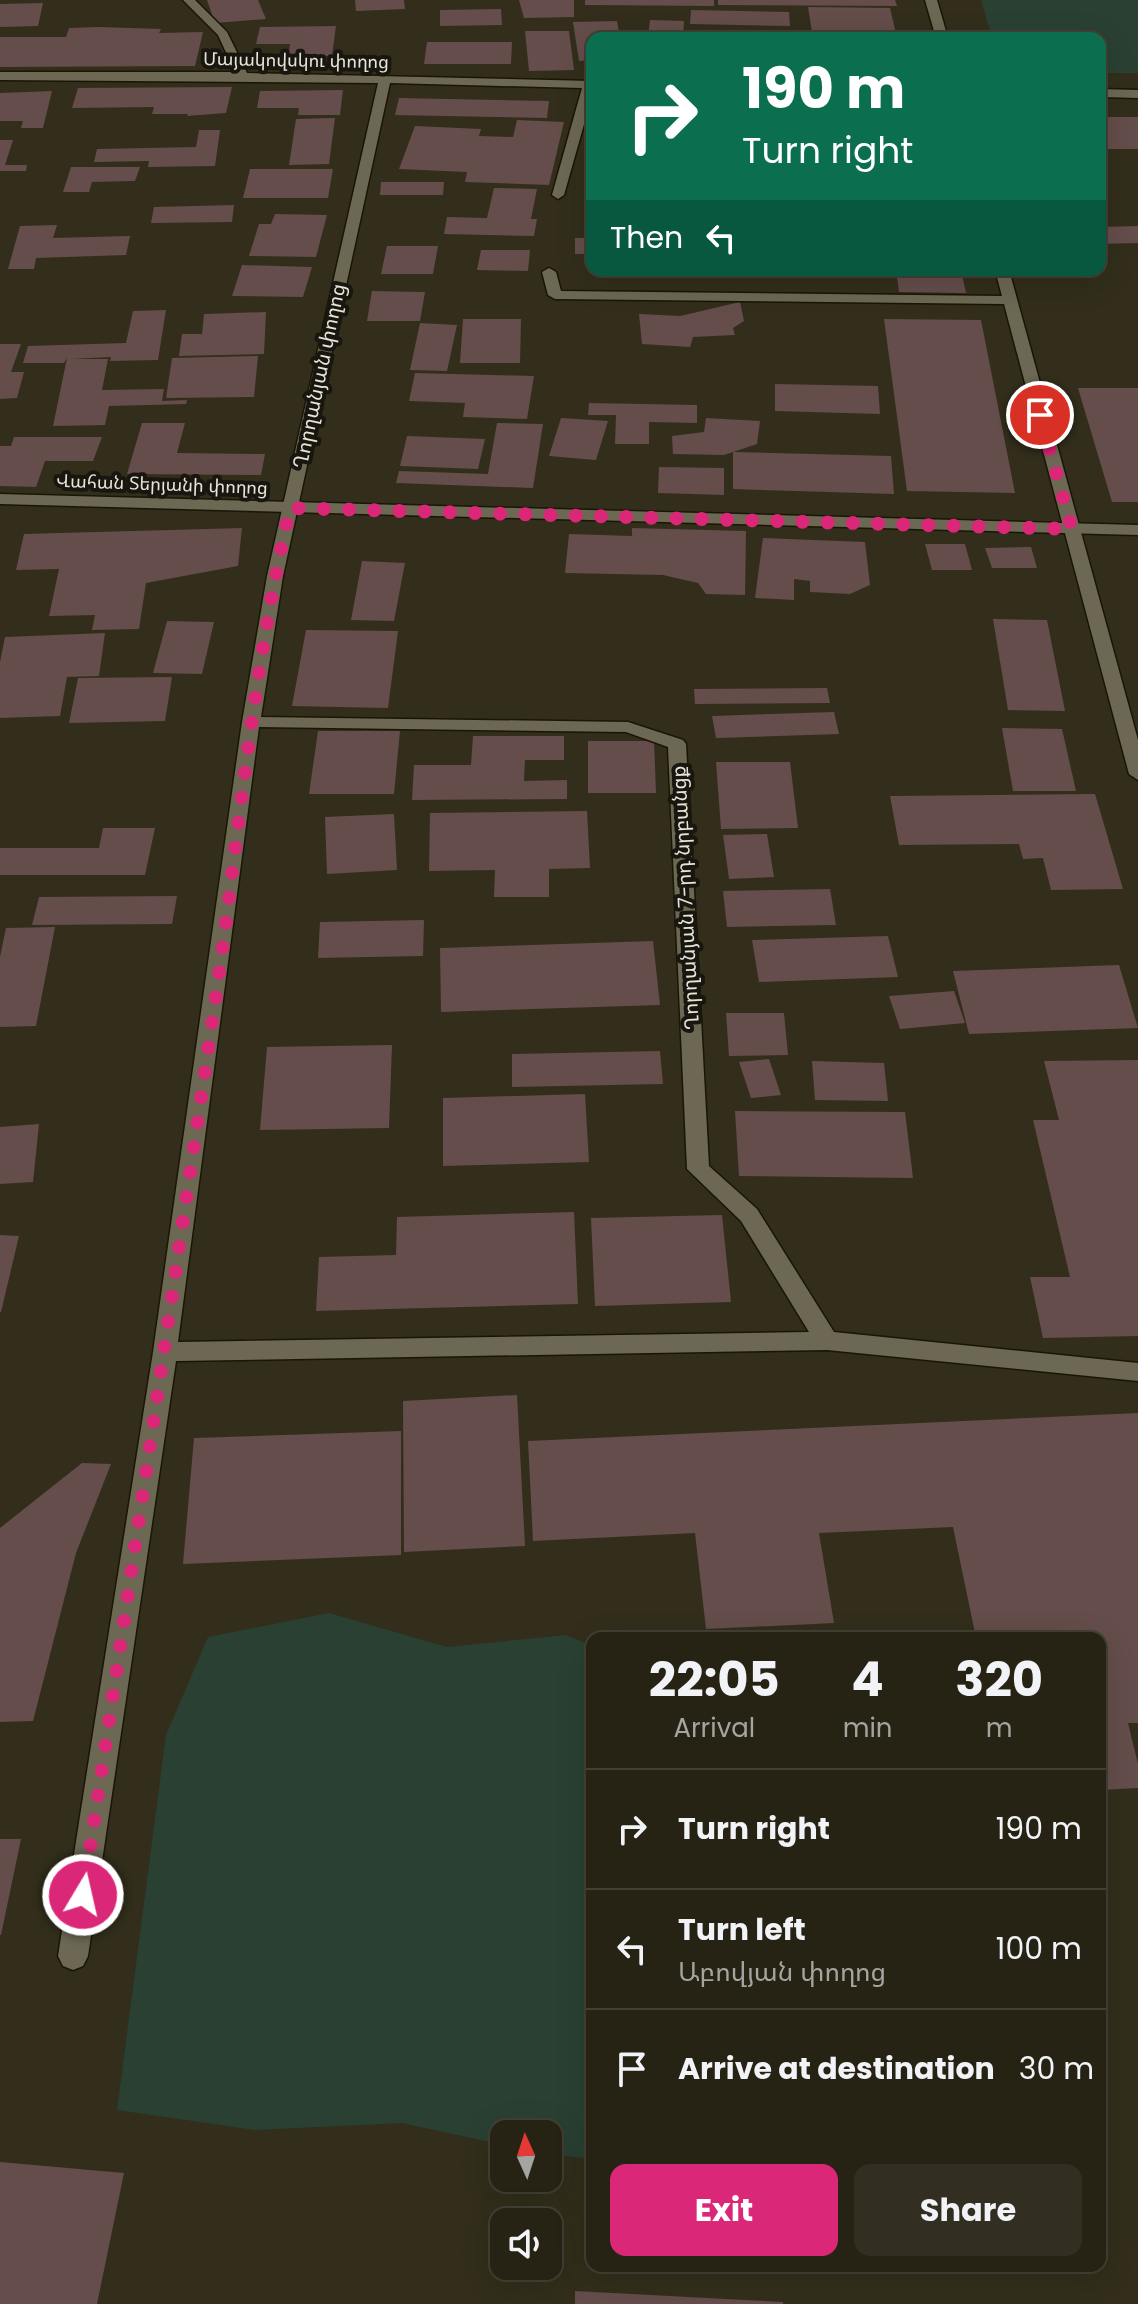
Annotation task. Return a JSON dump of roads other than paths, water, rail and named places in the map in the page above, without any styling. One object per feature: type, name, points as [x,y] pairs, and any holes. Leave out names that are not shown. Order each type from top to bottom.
[{"type":"street","points":[[189,0],[223,34],[243,76]]},
{"type":"street","points":[[931,0],[940,32]]},
{"type":"street","name":"Մայակովսկու փողոց","points":[[0,76],[243,76],[586,85]]},
{"type":"street","name":"Ղորղանյան փողոց","points":[[73,1956],[165,1352],[251,722],[275,576],[385,80]]},
{"type":"street","points":[[1106,93],[1138,94]]},
{"type":"street","points":[[558,195],[586,102]]},
{"type":"street","points":[[549,272],[555,295],[1009,300]]},
{"type":"street","points":[[1003,276],[1138,774]]},
{"type":"street","name":"Վահան Տերյանի փողոց","points":[[0,499],[1138,530]]},
{"type":"street","name":"Ղորղանյան 7-րդ նրբանցք","points":[[251,722],[628,727],[677,744],[698,1169],[749,1215],[827,1341]]},
{"type":"street","points":[[165,1352],[827,1341],[1138,1372]]}]
